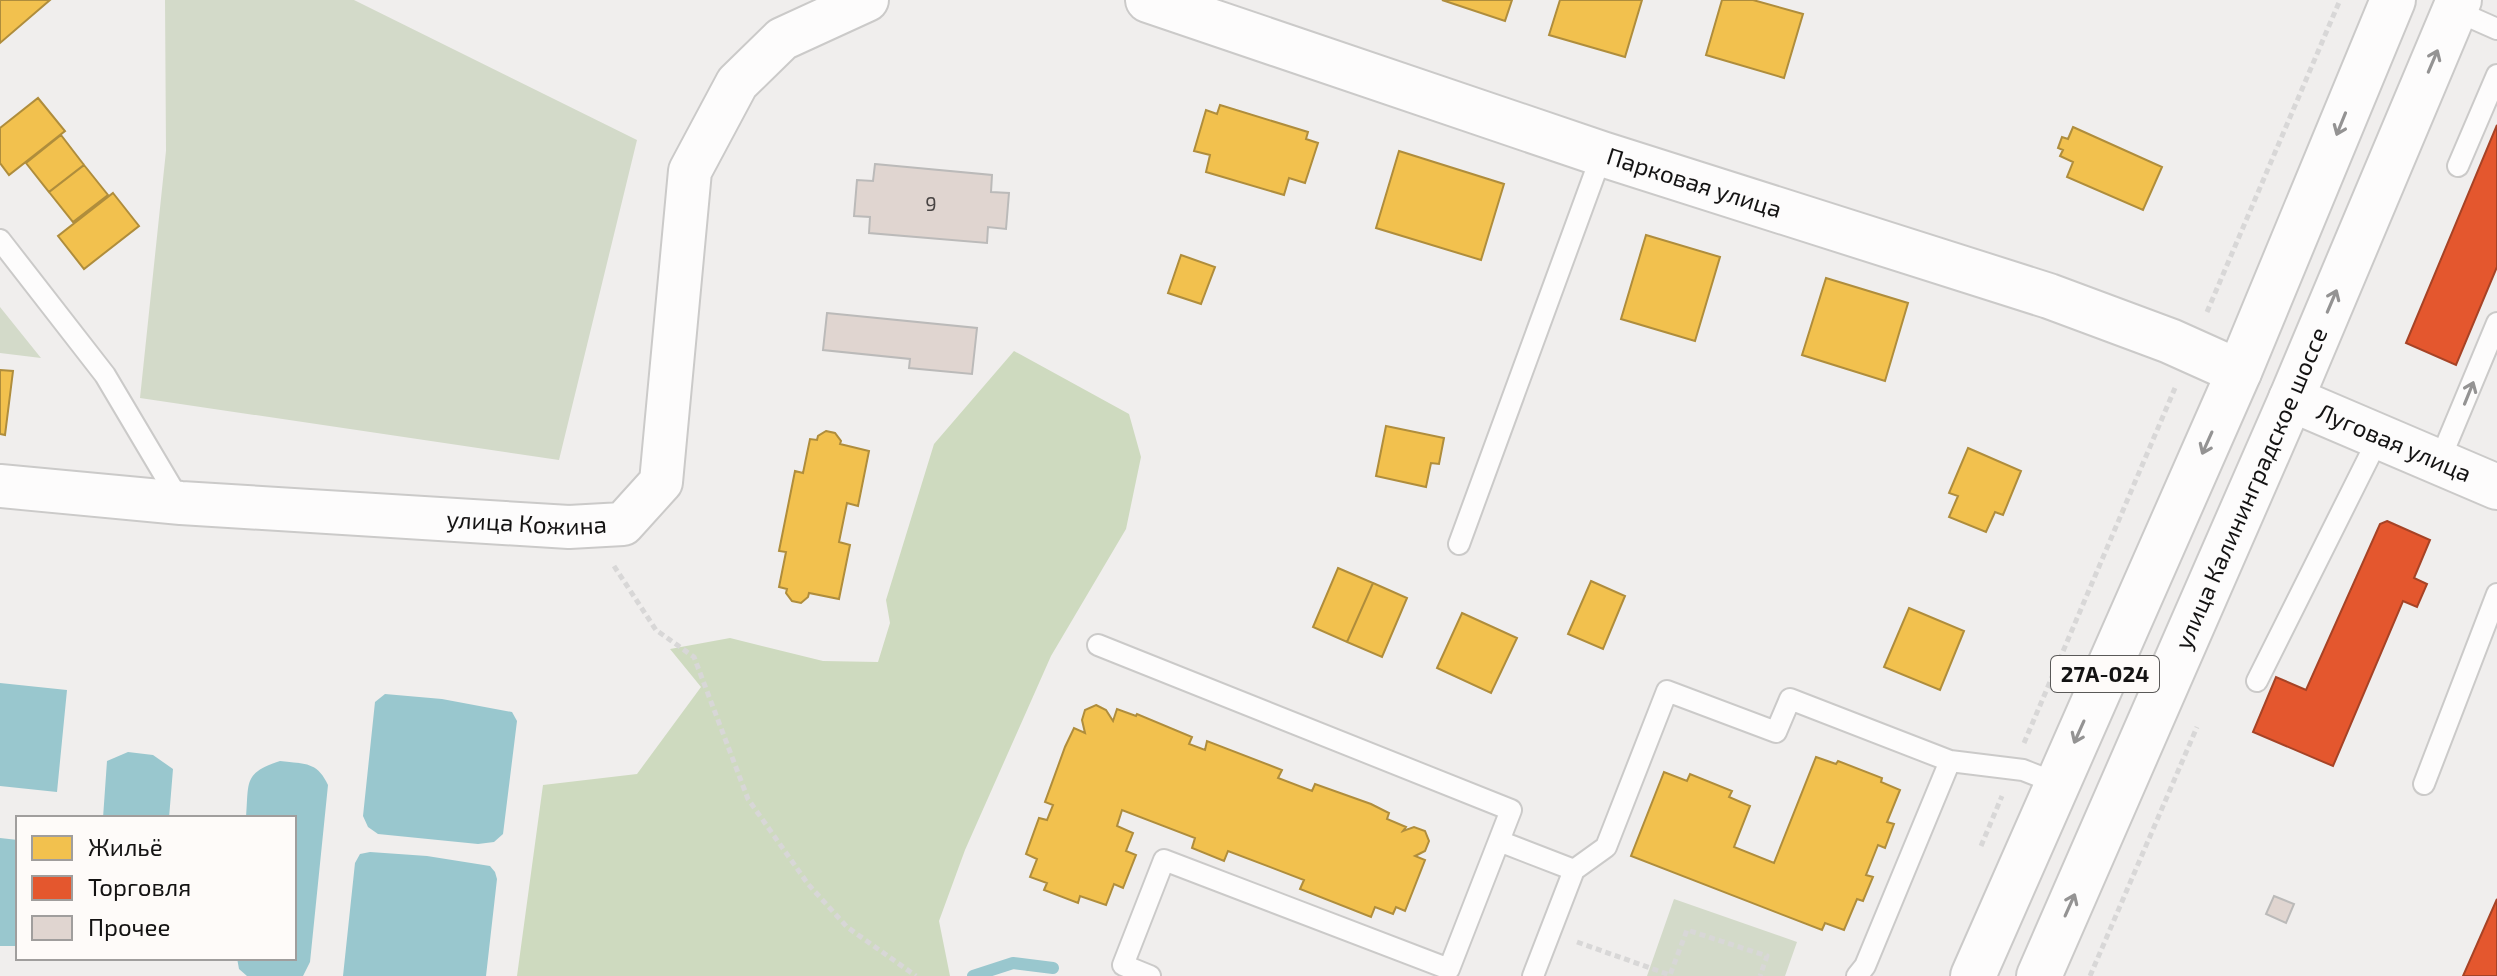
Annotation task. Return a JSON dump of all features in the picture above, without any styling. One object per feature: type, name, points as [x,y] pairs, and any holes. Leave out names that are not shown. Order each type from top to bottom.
[{"type":"main road","name":"Парковая улица","points":[[1148,0],[1602,154],[2049,296],[2170,341],[2239,372]]},
{"type":"main road","name":"27А-024","points":[[1973,976],[2239,372],[2393,0]]},
{"type":"main road","name":"улица Калининградское шоссе","points":[[2039,976],[2291,399],[2456,5]]},
{"type":"main road","name":"Луговая улица","points":[[2291,399],[2497,487]]},
{"type":"street","name":"улица Кожина","points":[[0,486],[181,503],[553,526],[623,524],[661,482],[690,171],[737,83],[782,39],[867,0]]},
{"type":"lane","points":[[2456,5],[2497,29]]},
{"type":"lane","points":[[2458,166],[2497,75]]},
{"type":"lane","points":[[1459,544],[1602,154]]},
{"type":"lane","points":[[0,240],[105,375],[181,503]]},
{"type":"lane","points":[[2439,462],[2497,323]]},
{"type":"lane","points":[[2257,681],[2379,437]]},
{"type":"lane","points":[[2424,784],[2497,594]]},
{"type":"lane","points":[[1098,645],[1511,810],[1449,969],[1164,860],[1123,965],[1150,976]]},
{"type":"lane","points":[[1533,976],[1574,870],[1606,847],[1667,691],[1776,732],[1790,699],[1950,761],[2023,770],[2056,783]]},
{"type":"lane","points":[[1857,976],[1865,966],[1950,761]]},
{"type":"lane","points":[[1499,841],[1574,870]]},
{"type":"path","points":[[2013,769],[2340,0]]},
{"type":"path","points":[[594,526],[610,560],[656,630],[694,657],[748,799],[808,884],[847,927],[916,976]]},
{"type":"path","points":[[1550,933],[1670,975],[1687,930],[1767,956],[1760,976]]},
{"type":"green space","points":[[165,0],[354,0],[637,140],[559,460],[140,398],[166,151]]},
{"type":"green space","points":[[0,307],[41,358],[0,353]]},
{"type":"green space","points":[[1014,351],[1129,414],[1141,457],[1126,529],[1051,656],[965,850],[939,921],[950,976],[517,976],[543,785],[637,774],[701,687],[670,649],[730,638],[823,661],[878,662],[890,623],[886,600],[934,444]]},
{"type":"green space","points":[[1674,899],[1797,942],[1785,976],[1647,976]]},
{"type":"water","points":[[0,683],[67,690],[57,792],[0,786]]},
{"type":"water","points":[[385,694],[442,699],[512,712],[517,721],[503,834],[494,842],[478,844],[378,834],[368,827],[363,816],[375,702]]},
{"type":"water","points":[[128,752],[153,755],[173,769],[169,816],[103,816],[107,761]]},
{"type":"water","points":[[280,761],[303,764],[319,772],[328,785],[310,962],[303,976],[247,976],[239,969],[237,960],[296,960],[296,816],[246,816],[250,780],[268,765]]},
{"type":"water","points":[[0,838],[16,840],[16,946],[0,946]]},
{"type":"water","points":[[360,854],[427,856],[490,866],[497,879],[486,976],[343,976],[355,863]]},
{"type":"building: Жильё","points":[[0,0],[50,0],[0,43]]},
{"type":"building: Жильё","points":[[1442,0],[1512,0],[1505,21]]},
{"type":"building: Жильё","points":[[1560,0],[1642,0],[1625,57],[1549,35]]},
{"type":"building: Жильё","points":[[1722,0],[1753,0],[1803,14],[1784,78],[1706,55]]},
{"type":"building: Жильё","points":[[38,98],[65,131],[9,175],[0,163],[0,128]]},
{"type":"building: Жильё","points":[[1220,105],[1308,132],[1306,139],[1318,143],[1305,183],[1289,178],[1284,195],[1206,172],[1210,155],[1194,151],[1206,110],[1217,114]]},
{"type":"building: Жильё","points":[[2073,127],[2162,167],[2143,210],[2067,177],[2073,162],[2060,156],[2063,150],[2058,148],[2062,137],[2068,139]]},
{"type":"building: Жильё","points":[[61,135],[84,165],[49,192],[26,163]]},
{"type":"building: Жильё","points":[[1399,151],[1504,184],[1481,260],[1376,228]]},
{"type":"building: Жильё","points":[[84,165],[108,195],[73,222],[49,192]]},
{"type":"building: Жильё","points":[[113,193],[139,226],[84,269],[58,236]]},
{"type":"building: Жильё","points":[[1646,235],[1720,257],[1695,341],[1621,319]]},
{"type":"building: Жильё","points":[[1181,255],[1215,267],[1201,304],[1168,293]]},
{"type":"building: Жильё","points":[[1826,278],[1908,303],[1885,381],[1802,355]]},
{"type":"building: Жильё","points":[[0,370],[13,371],[5,435],[0,434]]},
{"type":"building: Жильё","points":[[1386,426],[1444,438],[1439,464],[1431,463],[1426,487],[1376,476]]},
{"type":"building: Жильё","points":[[826,431],[835,433],[840,444],[869,451],[858,506],[847,503],[839,542],[850,545],[839,599],[809,593],[801,603],[792,601],[786,593],[787,589],[779,587],[786,552],[779,551],[795,471],[803,473],[810,439],[817,440]]},
{"type":"building: Жильё","points":[[1968,448],[2021,471],[2003,515],[1995,512],[1986,532],[1949,517],[1958,496],[1949,493]]},
{"type":"building: Жильё","points":[[1338,568],[1373,583],[1347,642],[1313,627]]},
{"type":"building: Жильё","points":[[1591,581],[1625,596],[1603,649],[1568,634]]},
{"type":"building: Жильё","points":[[1373,583],[1407,598],[1382,657],[1347,642]]},
{"type":"building: Жильё","points":[[1909,608],[1964,631],[1940,690],[1884,667]]},
{"type":"building: Жильё","points":[[1462,613],[1517,638],[1491,693],[1437,668]]},
{"type":"building: Жильё","points":[[1096,705],[1106,710],[1113,721],[1117,709],[1137,714],[1192,737],[1189,744],[1205,750],[1207,741],[1282,770],[1278,778],[1312,791],[1315,784],[1371,804],[1389,813],[1387,819],[1406,827],[1403,831],[1414,827],[1425,831],[1429,841],[1425,851],[1415,856],[1425,860],[1405,911],[1396,907],[1393,914],[1375,907],[1371,917],[1300,889],[1304,880],[1228,851],[1224,861],[1192,848],[1195,838],[1122,810],[1117,826],[1133,833],[1126,851],[1136,855],[1123,888],[1114,884],[1106,905],[1080,896],[1078,903],[1044,890],[1047,883],[1030,877],[1037,859],[1026,854],[1039,818],[1047,820],[1053,805],[1045,802],[1065,747],[1074,728],[1085,733],[1082,720],[1085,710]]},
{"type":"building: Жильё","points":[[1816,757],[1836,764],[1838,761],[1882,778],[1881,782],[1900,790],[1887,822],[1894,824],[1885,848],[1878,845],[1866,875],[1873,877],[1863,901],[1857,899],[1844,930],[1825,923],[1822,930],[1631,856],[1664,772],[1687,781],[1690,774],[1732,791],[1729,797],[1750,806],[1734,847],[1774,863]]},
{"type":"building: Торговля","points":[[2497,125],[2497,267],[2456,365],[2406,343]]},
{"type":"building: Торговля","points":[[2387,521],[2430,540],[2414,578],[2427,584],[2417,607],[2403,601],[2333,766],[2253,732],[2276,677],[2306,690],[2380,524]]},
{"type":"building: Торговля","points":[[2497,899],[2497,976],[2463,976]]},
{"type":"building: Прочее","points":[[875,164],[992,175],[991,192],[1009,193],[1006,229],[988,227],[987,243],[869,233],[870,217],[854,216],[857,180],[873,181]]},
{"type":"building: Прочее","points":[[827,313],[977,328],[972,374],[909,368],[910,359],[823,350]]},
{"type":"building: Прочее","points":[[2274,896],[2294,904],[2286,923],[2266,914]]},
{"type":"waterway","points":[[973,976],[1013,963],[1053,968]]}]
